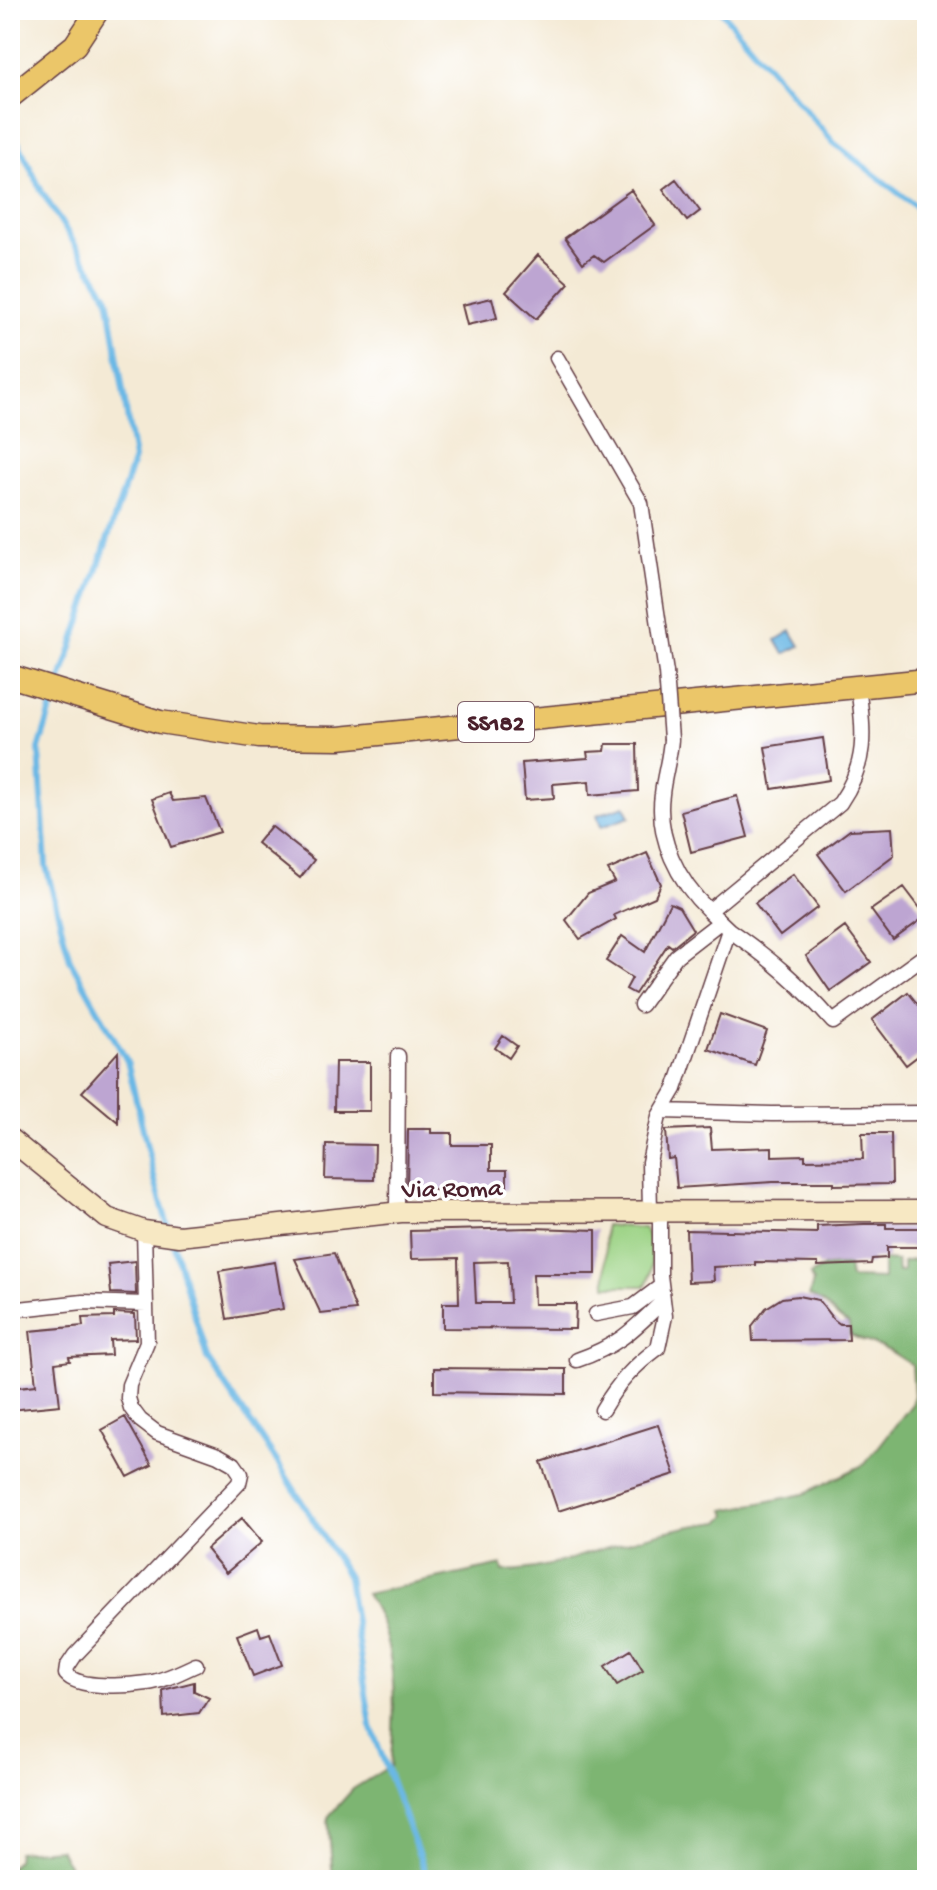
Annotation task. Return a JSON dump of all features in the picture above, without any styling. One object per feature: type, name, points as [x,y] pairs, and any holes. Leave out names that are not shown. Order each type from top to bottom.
[{"type":"main road","points":[[10,97],[75,45],[98,10]]},
{"type":"main road","name":"SS182","points":[[10,676],[160,722],[259,737],[339,738],[927,680]]},
{"type":"street","points":[[557,358],[641,503],[666,673],[671,739],[661,796],[664,834],[683,880],[719,921],[774,961],[833,1022],[927,954]]},
{"type":"street","points":[[641,1005],[676,956],[719,921],[840,803],[849,790],[863,750],[858,686]]},
{"type":"street","points":[[602,1410],[618,1383],[636,1364],[658,1348],[665,1316],[649,1162],[662,1111],[675,1089],[719,921]]},
{"type":"street","points":[[397,1213],[398,1056]]},
{"type":"street","points":[[662,1111],[927,1113]]},
{"type":"street","name":"Via Roma","points":[[10,1139],[107,1218],[151,1232],[179,1236],[397,1213],[927,1211]]},
{"type":"street","points":[[151,1232],[147,1342],[129,1385],[131,1408],[157,1433],[218,1455],[234,1464],[241,1474],[239,1483],[75,1655],[66,1674],[71,1681],[83,1684],[146,1683],[196,1665]]},
{"type":"street","points":[[596,1314],[633,1307],[661,1286]]},
{"type":"street","points":[[577,1360],[626,1338],[663,1301]]},
{"type":"street","points":[[10,1310],[83,1302],[146,1304]]},
{"type":"green space","points":[[605,1225],[644,1228],[652,1257],[645,1286],[606,1286]]},
{"type":"green space","points":[[921,1258],[921,1265],[927,1266],[927,1880],[333,1880],[328,1817],[353,1789],[390,1766],[394,1700],[390,1655],[385,1633],[366,1594],[502,1565],[503,1571],[542,1567],[662,1532],[720,1522],[727,1515],[725,1510],[804,1494],[865,1464],[912,1404],[912,1365],[890,1351],[850,1335],[849,1324],[809,1296],[813,1282],[810,1275],[824,1267],[848,1265],[850,1278],[883,1279],[883,1260],[897,1261],[898,1272],[903,1271],[903,1262]]},
{"type":"green space","points":[[60,1849],[76,1880],[10,1880],[10,1867],[17,1860],[18,1852]]},
{"type":"water","points":[[791,631],[800,646],[784,654],[776,640]]},
{"type":"water","points":[[625,806],[630,817],[601,827],[597,815]]},
{"type":"building","points":[[676,179],[700,211],[687,221],[663,189]]},
{"type":"building","points":[[631,190],[655,225],[604,262],[594,255],[583,263],[565,238]]},
{"type":"building","points":[[538,255],[569,283],[536,319],[506,292]]},
{"type":"building","points":[[492,298],[497,318],[467,325],[462,305]]},
{"type":"building","points":[[823,738],[829,780],[772,789],[765,747]]},
{"type":"building","points":[[606,744],[637,744],[638,791],[590,795],[589,781],[553,784],[554,798],[525,800],[522,763],[588,758],[587,752],[605,751]]},
{"type":"building","points":[[169,793],[173,801],[206,798],[220,832],[171,847],[152,799]]},
{"type":"building","points":[[737,796],[748,837],[691,852],[681,811]]},
{"type":"building","points":[[271,826],[314,860],[300,878],[257,843]]},
{"type":"building","points":[[892,828],[894,855],[846,891],[818,854],[850,830]]},
{"type":"building","points":[[647,853],[661,884],[655,897],[614,915],[616,919],[580,939],[566,920],[588,893],[615,882],[608,870]]},
{"type":"building","points":[[793,874],[818,907],[780,936],[755,903]]},
{"type":"building","points":[[904,887],[926,916],[893,940],[871,910]]},
{"type":"building","points":[[670,903],[679,907],[693,930],[672,947],[668,944],[635,994],[626,989],[632,978],[606,961],[622,936],[645,952]]},
{"type":"building","points":[[845,927],[871,962],[830,991],[806,956]]},
{"type":"building","points":[[908,992],[927,1016],[927,1049],[906,1065],[872,1020]]},
{"type":"building","points":[[720,1014],[767,1031],[755,1065],[708,1049]]},
{"type":"building","points":[[503,1036],[517,1046],[509,1058],[495,1048]]},
{"type":"building","points":[[118,1052],[118,1122],[82,1092]]},
{"type":"building","points":[[335,1062],[370,1062],[370,1111],[334,1111]]},
{"type":"building","points":[[710,1128],[712,1149],[772,1147],[772,1156],[805,1155],[805,1160],[863,1159],[862,1133],[891,1133],[892,1184],[773,1182],[677,1188],[674,1158],[668,1159],[666,1130]]},
{"type":"building","points":[[408,1129],[452,1133],[452,1145],[491,1145],[491,1170],[507,1170],[507,1190],[407,1190]]},
{"type":"building","points":[[326,1144],[375,1145],[374,1180],[325,1179]]},
{"type":"building","points":[[886,1224],[886,1228],[927,1228],[927,1247],[887,1247],[887,1258],[872,1259],[871,1264],[818,1266],[818,1263],[755,1262],[755,1265],[713,1267],[714,1281],[688,1282],[686,1230],[817,1233],[817,1226]]},
{"type":"building","points":[[596,1230],[596,1274],[533,1274],[534,1304],[576,1304],[575,1329],[443,1328],[443,1303],[459,1303],[458,1258],[411,1259],[410,1231]],"holes":[[[508,1261],[510,1303],[476,1303],[474,1262]]]},
{"type":"building","points":[[334,1253],[356,1310],[321,1314],[295,1259]]},
{"type":"building","points":[[135,1261],[136,1294],[111,1293],[108,1264]]},
{"type":"building","points":[[275,1262],[283,1309],[227,1319],[219,1271]]},
{"type":"building","points":[[798,1296],[818,1300],[833,1319],[840,1324],[848,1324],[849,1340],[753,1341],[752,1326],[766,1308],[782,1298]]},
{"type":"building","points":[[114,1313],[135,1314],[136,1339],[110,1340],[111,1355],[69,1357],[70,1361],[55,1363],[60,1405],[10,1410],[10,1388],[36,1385],[30,1331],[83,1326],[82,1318],[114,1317]]},
{"type":"building","points":[[434,1368],[566,1369],[566,1394],[434,1392]]},
{"type":"building","points":[[125,1417],[152,1465],[128,1477],[102,1430]]},
{"type":"building","points":[[658,1425],[675,1474],[558,1511],[541,1462]]},
{"type":"building","points":[[242,1518],[262,1542],[226,1573],[206,1549]]},
{"type":"building","points":[[258,1627],[261,1636],[270,1633],[282,1665],[253,1676],[237,1635]]},
{"type":"building","points":[[631,1650],[643,1670],[617,1685],[605,1666]]},
{"type":"building","points":[[194,1682],[194,1691],[209,1698],[199,1713],[164,1717],[163,1690]]},
{"type":"waterway","points":[[720,10],[834,143],[915,206],[927,226]]},
{"type":"waterway","points":[[10,126],[42,192],[108,297],[134,459],[59,686]]},
{"type":"waterway","points":[[55,696],[39,749],[46,866],[70,960],[127,1061],[156,1185],[207,1358],[278,1463],[348,1577],[371,1726],[428,1880]]}]
